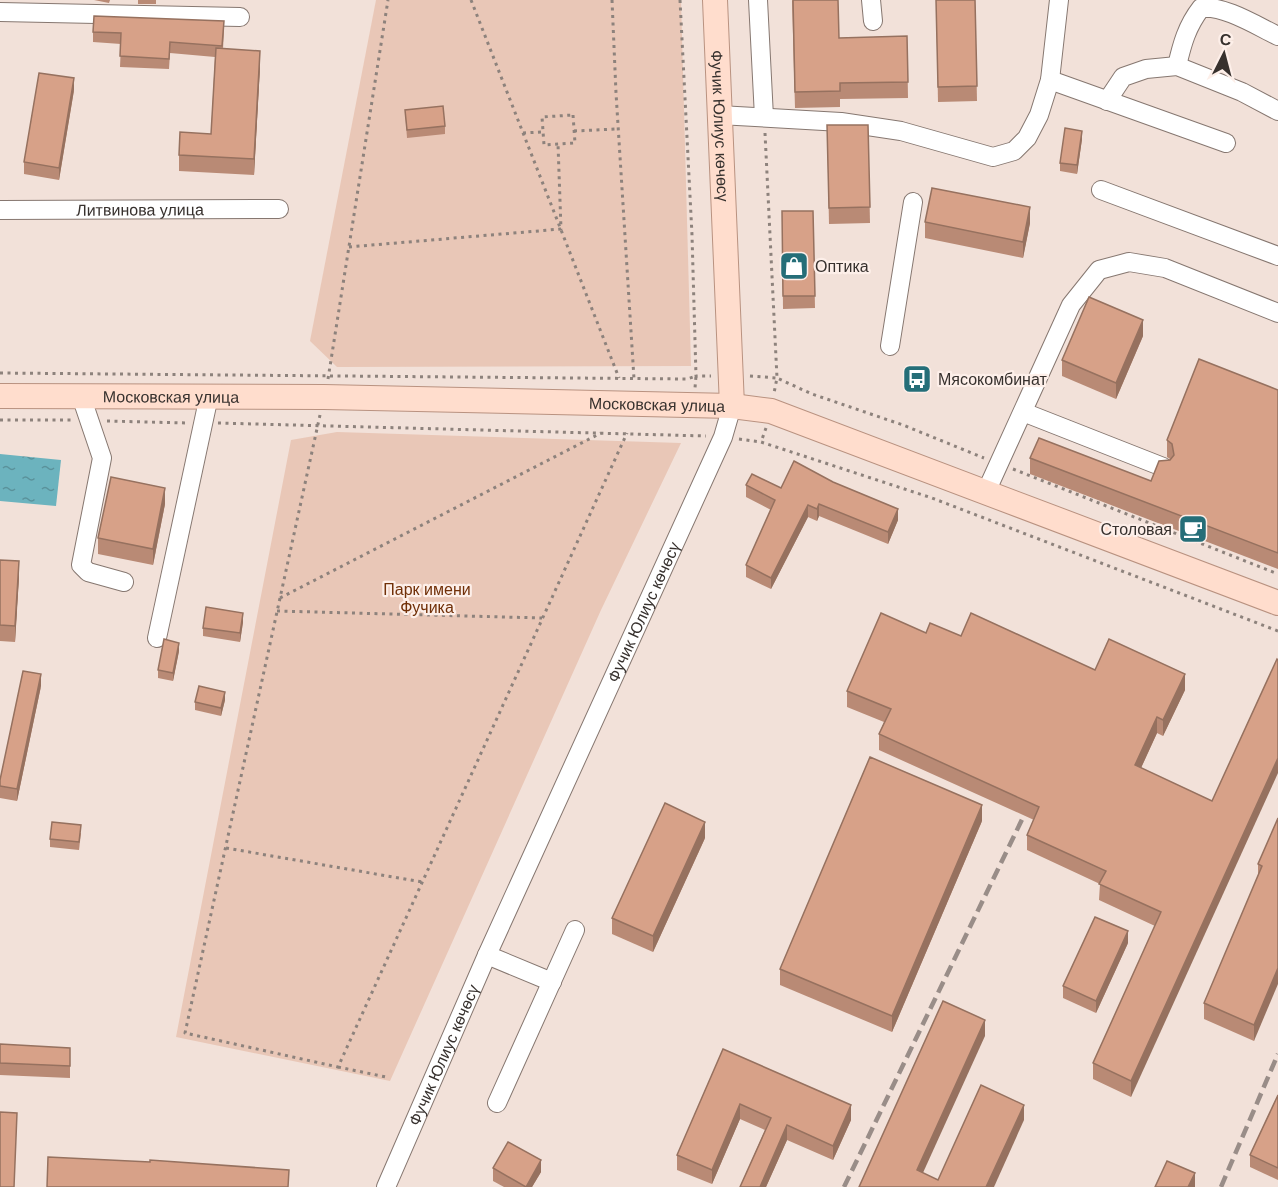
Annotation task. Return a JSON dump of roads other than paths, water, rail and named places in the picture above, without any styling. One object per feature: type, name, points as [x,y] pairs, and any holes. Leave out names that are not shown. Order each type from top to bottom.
[{"type":"main road","name":"Фучик Юлиус көчөсү","points":[[715,0],[732,406]]},
{"type":"main road","name":"Московская улица","points":[[0,396],[209,396],[326,386],[732,406],[771,411],[1278,603]]},
{"type":"street","points":[[758,0],[764,117]]},
{"type":"street","points":[[871,0],[873,21]]},
{"type":"street","points":[[719,115],[841,122],[901,131],[993,158],[1014,151],[1027,138],[1039,115],[1050,80],[1059,0]]},
{"type":"street","points":[[1177,66],[1182,41],[1190,23],[1201,8],[1208,7],[1224,11],[1278,36]]},
{"type":"street","points":[[0,12],[240,17]]},
{"type":"street","points":[[1107,101],[1123,77],[1146,69],[1177,66],[1242,92],[1278,111]]},
{"type":"street","points":[[1050,80],[1226,143]]},
{"type":"street","points":[[1101,190],[1278,256]]},
{"type":"street","points":[[890,346],[913,202]]},
{"type":"street","name":"Литвинова улица","points":[[0,210],[279,209]]},
{"type":"street","points":[[986,492],[1071,305],[1099,270],[1129,262],[1165,268],[1278,313]]},
{"type":"street","points":[[81,396],[102,458],[81,565],[88,572],[124,582]]},
{"type":"street","points":[[157,638],[209,396]]},
{"type":"street","name":"Фучик Юлиус көчөсү","points":[[386,1187],[487,955],[723,437],[732,406]]},
{"type":"street","points":[[1023,412],[1163,467]]},
{"type":"street","points":[[497,1103],[575,930]]},
{"type":"street","points":[[487,955],[552,982]]},
{"type":"water","points":[[0,454],[61,460],[56,506],[0,501]]},
{"type":"railway","points":[[844,1187],[1031,801]]},
{"type":"railway","points":[[1221,1187],[1278,1054]]},
{"type":"place","name":"Оптика","points":[[794,266]]},
{"type":"place","name":"Мясокомбинат","points":[[917,379]]},
{"type":"place","name":"Столовая","points":[[1193,529]]},
{"type":"park label","name":"Парк имени Фучика","points":[[427,598]]}]
